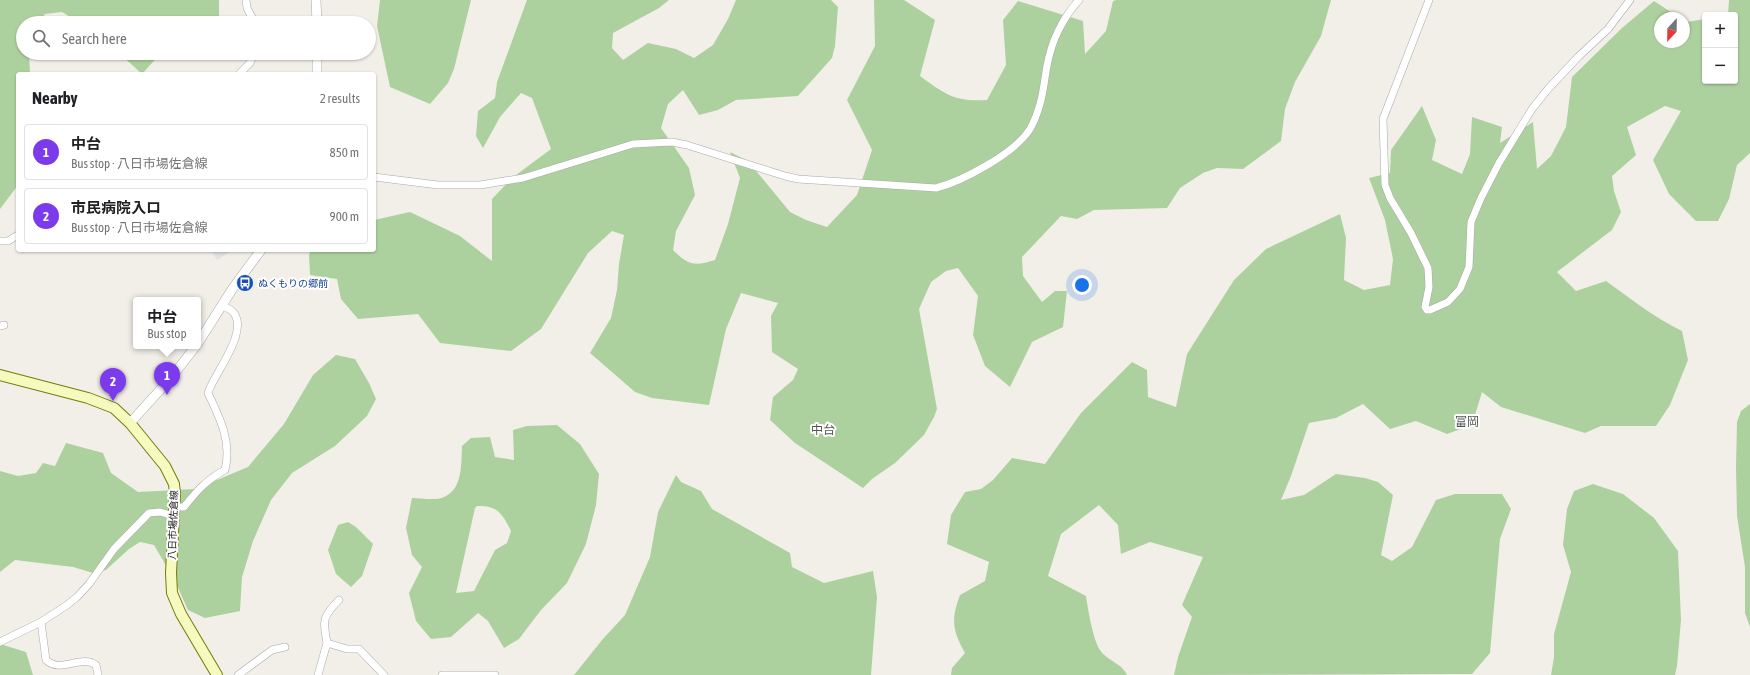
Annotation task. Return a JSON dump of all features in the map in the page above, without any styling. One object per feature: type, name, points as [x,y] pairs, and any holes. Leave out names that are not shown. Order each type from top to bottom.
[{"type":"main road","name":"八日市場佐倉線","points":[[0,375],[99,401],[114,408],[130,423],[170,476],[175,494],[171,573],[172,593],[180,614],[216,675]]},
{"type":"street","points":[[246,0],[247,8],[251,16]]},
{"type":"street","points":[[316,0],[317,16]]},
{"type":"street","points":[[376,177],[438,185],[480,185],[523,178],[633,144],[672,142],[687,145],[798,179],[936,188],[967,177],[994,160],[1019,141],[1030,129],[1040,104],[1050,52],[1061,26],[1073,6],[1080,0]]},
{"type":"street","points":[[1429,0],[1383,119],[1385,185],[1390,198],[1411,232],[1428,268],[1429,287],[1424,307],[1427,310],[1448,302],[1460,289],[1468,267],[1471,222],[1481,198],[1499,163],[1532,109],[1558,78],[1608,29],[1630,0]]},
{"type":"street","points":[[241,72],[251,60]]},
{"type":"street","points":[[317,60],[317,72]]},
{"type":"street","points":[[0,241],[8,241],[16,236]]},
{"type":"street","points":[[201,339],[233,288],[260,252]]},
{"type":"street","points":[[0,642],[41,622],[77,597],[89,584],[114,549],[145,516],[155,511],[174,512],[184,507],[198,488],[212,476],[225,470],[228,459],[222,422],[208,393],[211,384],[225,363],[233,344],[237,329],[238,322],[232,311],[223,306]]},
{"type":"street","points":[[130,423],[170,379],[194,349]]},
{"type":"street","points":[[318,675],[327,643],[324,625],[327,612],[339,600]]},
{"type":"street","points":[[41,622],[46,660],[50,664],[58,666],[90,661],[96,665],[98,675]]},
{"type":"street","points":[[327,643],[347,649],[359,649],[384,675]]},
{"type":"street","points":[[241,674],[272,650],[285,648]]},
{"type":"street","points":[[442,675],[495,675]]},
{"type":"green space","points":[[0,0],[219,0],[219,16],[69,16],[62,12],[45,14],[44,16],[16,16],[16,60],[29,60],[30,72],[16,72],[16,188],[0,209]]},
{"type":"green space","points":[[380,0],[471,0],[454,69],[448,83],[430,104],[390,87],[377,26]]},
{"type":"green space","points":[[527,0],[669,0],[659,8],[613,33],[612,48],[623,60],[648,43],[676,49],[694,58],[713,45],[728,19],[736,0],[831,0],[838,7],[835,46],[832,58],[798,96],[736,100],[718,110],[699,115],[683,90],[668,104],[661,128],[689,168],[695,195],[676,231],[673,250],[688,262],[697,264],[715,260],[728,224],[740,178],[730,152],[748,161],[790,212],[806,220],[827,227],[857,195],[872,150],[847,100],[875,46],[874,0],[904,0],[935,20],[920,76],[950,96],[966,100],[987,100],[1006,65],[1003,20],[1018,1],[1083,21],[1085,54],[1106,31],[1113,1],[1116,0],[1331,0],[1321,36],[1295,82],[1285,109],[1281,141],[1243,169],[1217,168],[1203,173],[1180,188],[1167,208],[1094,210],[1077,219],[1061,216],[1022,257],[1023,276],[1042,302],[1055,291],[1067,291],[1063,327],[1032,342],[1010,387],[985,366],[973,335],[978,296],[958,268],[946,271],[931,282],[919,309],[937,409],[924,435],[895,463],[872,479],[863,488],[795,443],[770,420],[773,397],[793,380],[798,369],[772,352],[771,316],[778,303],[741,293],[726,329],[709,405],[652,398],[635,392],[590,353],[611,318],[617,290],[619,264],[624,235],[612,231],[588,253],[541,329],[511,351],[440,343],[418,314],[358,319],[341,299],[337,279],[310,275],[310,252],[376,252],[376,220],[410,212],[460,236],[492,261],[492,199],[512,178],[551,149],[532,98],[521,93],[500,117],[483,148],[476,136],[478,111],[495,98],[497,82]]},
{"type":"green space","points":[[1729,0],[1750,0],[1750,153],[1737,165],[1729,199],[1718,221],[1696,221],[1669,194],[1653,160],[1681,111],[1665,106],[1627,127],[1636,155],[1612,176],[1614,191],[1621,212],[1612,230],[1557,272],[1576,291],[1606,281],[1653,314],[1682,331],[1688,360],[1670,405],[1656,426],[1601,426],[1585,433],[1501,407],[1482,392],[1472,425],[1447,434],[1416,421],[1390,429],[1363,404],[1336,418],[1309,423],[1281,500],[1304,495],[1336,474],[1365,478],[1378,482],[1393,495],[1381,555],[1392,561],[1412,547],[1436,500],[1455,494],[1502,494],[1511,509],[1500,539],[1490,653],[1472,674],[1174,675],[1178,657],[1192,617],[1182,605],[1203,557],[1150,542],[1121,554],[1118,525],[1099,505],[1061,534],[1048,576],[1086,596],[1091,624],[1097,645],[1106,657],[1122,668],[1127,675],[951,675],[952,668],[965,653],[955,631],[954,618],[957,603],[960,595],[985,581],[989,562],[947,544],[951,515],[965,492],[981,489],[993,480],[1012,458],[1045,464],[1081,413],[1132,362],[1147,370],[1148,397],[1176,407],[1187,354],[1234,280],[1266,249],[1340,214],[1346,238],[1344,280],[1364,290],[1390,285],[1393,259],[1385,220],[1369,178],[1390,173],[1391,150],[1422,106],[1436,140],[1432,160],[1462,174],[1470,154],[1472,117],[1502,127],[1500,143],[1533,122],[1537,169],[1551,156],[1566,127],[1572,77],[1622,28],[1654,1],[1671,12],[1654,12],[1654,48],[1690,48],[1690,22],[1702,20],[1702,84],[1738,84],[1738,12],[1728,12]]},
{"type":"green space","points":[[127,60],[155,60],[144,72],[140,72]]},
{"type":"green space","points":[[336,355],[355,359],[369,383],[376,399],[367,416],[335,446],[292,473],[271,500],[253,541],[242,577],[240,611],[205,618],[188,610],[175,581],[154,545],[140,542],[129,549],[106,570],[93,573],[73,567],[15,560],[0,572],[0,471],[18,476],[36,473],[43,463],[55,466],[66,443],[103,453],[111,473],[138,492],[195,489],[248,467],[284,424],[313,375]]},
{"type":"green space","points":[[1750,404],[1750,627],[1745,613],[1745,567],[1737,516],[1736,467],[1737,422],[1741,411]]},
{"type":"green space","points":[[557,425],[580,444],[599,474],[596,505],[586,544],[567,583],[541,610],[519,639],[504,648],[488,621],[478,613],[451,637],[431,639],[416,621],[409,593],[422,567],[412,555],[406,528],[412,498],[437,499],[444,497],[455,488],[460,475],[462,446],[471,438],[490,437],[495,457],[514,460],[513,430],[527,426]],"holes":[[[477,506],[490,507],[499,512],[511,531],[507,543],[495,550],[474,591],[456,593],[475,508]]]},
{"type":"green space","points":[[676,475],[681,482],[701,491],[712,509],[790,553],[792,567],[824,583],[873,571],[877,597],[871,675],[574,675],[602,640],[625,615],[650,557],[658,512]]},
{"type":"green space","points":[[1593,484],[1623,494],[1654,518],[1678,551],[1681,620],[1675,675],[1551,675],[1554,657],[1554,634],[1571,572],[1563,545],[1567,509],[1574,491]]},
{"type":"green space","points":[[348,522],[356,527],[373,544],[362,576],[351,587],[336,574],[328,550],[338,525]]},
{"type":"green space","points":[[0,644],[26,652],[33,675],[0,675]]},
{"type":"shaded area","points":[[212,252],[230,252],[217,260]]},
{"type":"place","name":"ぬくもりの郷前","points":[[245,283]]},
{"type":"place","name":"中台","points":[[167,395]]},
{"type":"place","name":"市民病院入ロ","points":[[113,401]]},
{"type":"district","name":"富岡","points":[[1467,422]]},
{"type":"district","name":"中台","points":[[823,430]]}]
